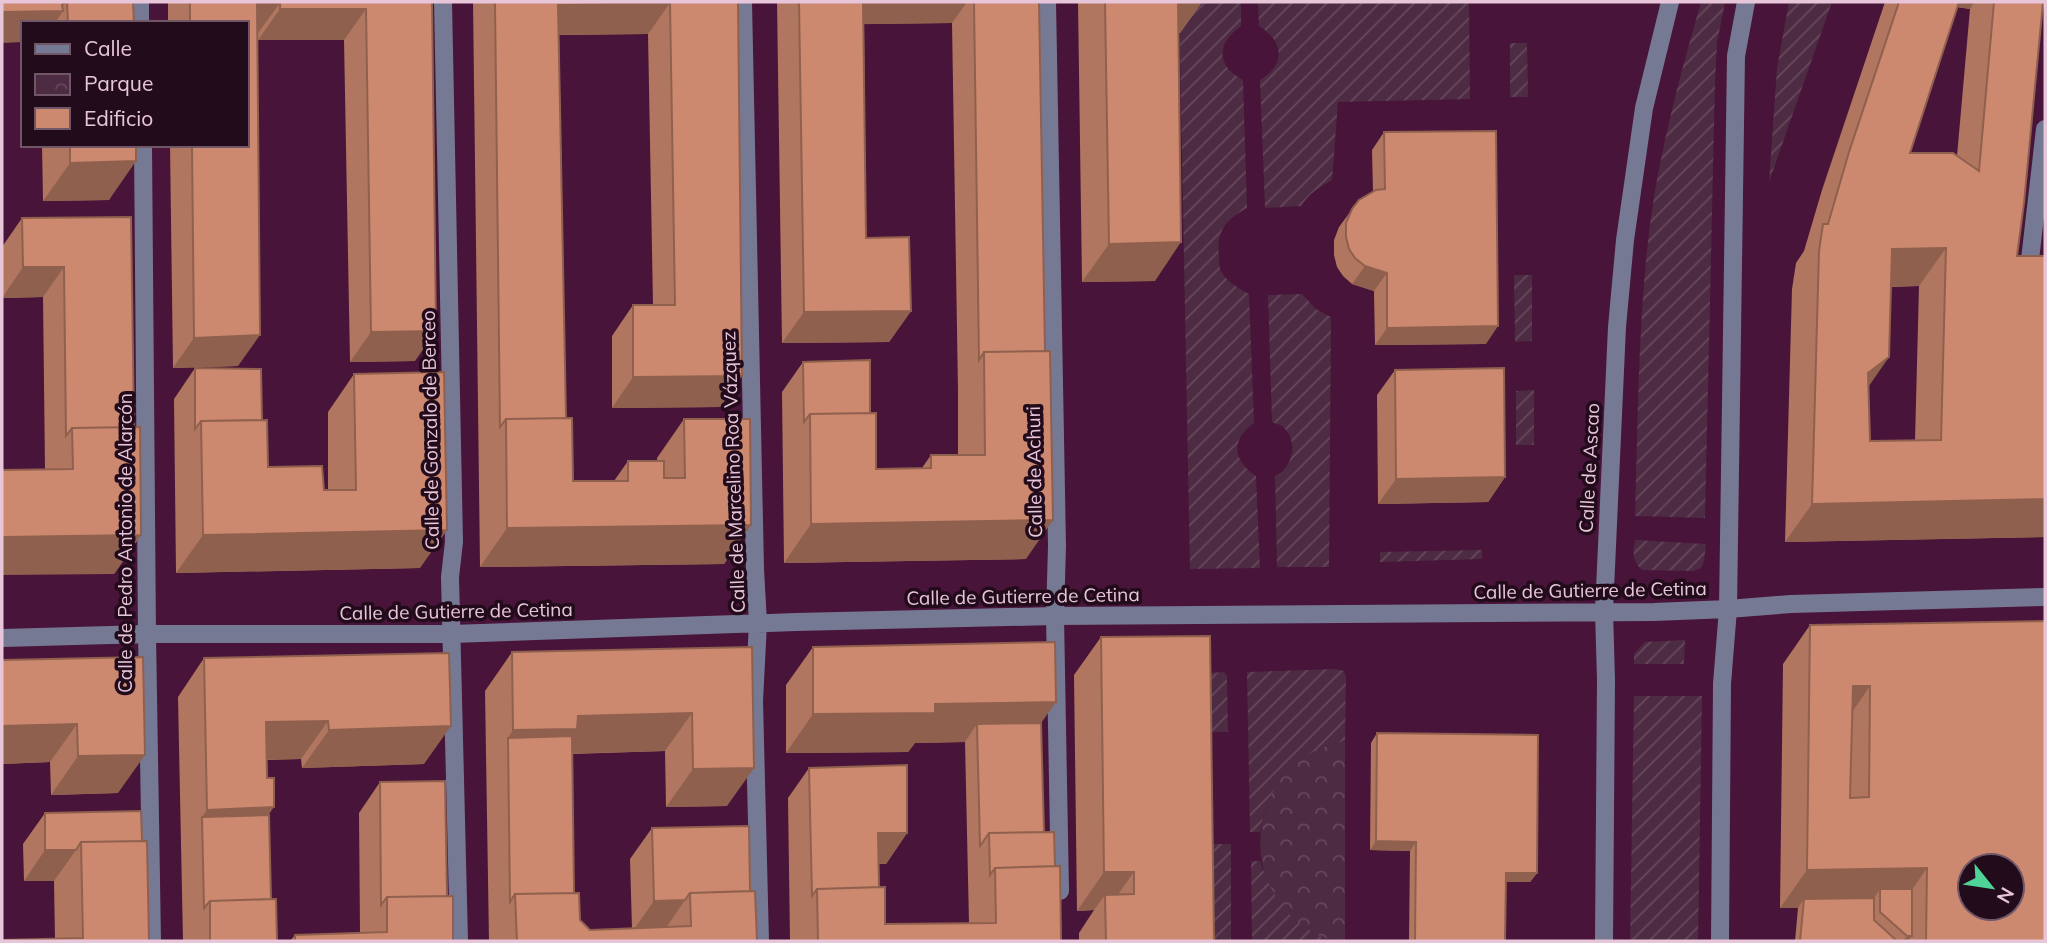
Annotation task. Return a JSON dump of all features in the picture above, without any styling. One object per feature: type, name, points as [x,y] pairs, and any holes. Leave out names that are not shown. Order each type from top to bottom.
[{"type":"street","points":[[140,2],[140,21]]},
{"type":"street","name":"Calle de Gonzalo de Berceo","points":[[443,2],[454,542],[450,577],[459,941]]},
{"type":"street","name":"Calle de Marcelino Roa Vázquez","points":[[743,2],[758,623],[754,701],[760,941]]},
{"type":"street","name":"Calle de Achuri","points":[[1047,2],[1057,546],[1055,616],[1060,913]]},
{"type":"street","name":"Calle de Ascao","points":[[1604,941],[1604,611],[1615,363],[1625,240],[1644,108],[1670,2]]},
{"type":"street","points":[[1720,941],[1722,684],[1728,609],[1736,56],[1745,2]]},
{"type":"street","points":[[2026,288],[2045,129]]},
{"type":"street","name":"Calle de Pedro Antonio de Alarcón","points":[[143,147],[152,941]]},
{"type":"street","name":"Calle de Gutierre de Cetina","points":[[2,638],[147,634],[452,634],[1055,616],[1728,609],[1804,603],[2045,597]]},
{"type":"green space","points":[[1179,2],[1241,2],[1241,26],[1227,40],[1223,54],[1228,68],[1243,80],[1247,208],[1228,222],[1221,234],[1218,248],[1222,273],[1232,284],[1249,294],[1254,423],[1241,436],[1237,450],[1243,464],[1256,476],[1260,568],[1190,569]]},
{"type":"green space","points":[[1258,2],[1469,2],[1470,99],[1338,102],[1332,180],[1315,191],[1301,206],[1265,208],[1260,80],[1275,67],[1279,53],[1273,39],[1259,26]]},
{"type":"green space","points":[[1701,2],[1725,2],[1717,43],[1715,83],[1705,518],[1635,516],[1641,333],[1650,224],[1671,112]]},
{"type":"green space","points":[[1789,2],[1832,2],[1769,182],[1777,68]]},
{"type":"green space","points":[[1510,43],[1527,43],[1528,97],[1510,97]]},
{"type":"green space","points":[[1514,275],[1532,275],[1532,341],[1515,342]]},
{"type":"green space","points":[[1302,294],[1316,309],[1331,317],[1329,567],[1277,567],[1275,476],[1290,461],[1292,447],[1288,433],[1282,426],[1272,422],[1268,295]]},
{"type":"green space","points":[[1534,390],[1534,445],[1516,445],[1516,391]]},
{"type":"green space","points":[[1635,540],[1706,544],[1704,561],[1701,568],[1693,571],[1642,570],[1634,556]]},
{"type":"green space","points":[[1482,550],[1482,559],[1380,562],[1380,552]]},
{"type":"green space","points":[[1685,640],[1684,664],[1634,664],[1634,654],[1645,642]]},
{"type":"green space","points":[[1344,671],[1346,677],[1345,741],[1312,753],[1287,772],[1270,799],[1260,832],[1250,832],[1247,672]]},
{"type":"green space","points":[[1224,672],[1227,676],[1228,732],[1211,732],[1208,673]]},
{"type":"green space","points":[[1634,696],[1702,696],[1698,941],[1630,941]]},
{"type":"green space","points":[[1345,741],[1345,941],[1317,935],[1285,911],[1265,874],[1261,832],[1273,791],[1285,773],[1297,761],[1312,752]]},
{"type":"green space","points":[[1212,844],[1231,844],[1231,941],[1213,941]]},
{"type":"green space","points":[[1251,861],[1260,861],[1271,888],[1285,910],[1304,927],[1330,941],[1252,941]]},
{"type":"building","points":[[2,2],[65,2],[62,5],[63,11],[2,12]]},
{"type":"building","points":[[67,2],[133,2],[134,21],[68,21]]},
{"type":"building","points":[[190,2],[432,2],[436,331],[371,332],[366,9],[280,9],[280,3],[257,4],[260,335],[194,338],[192,147],[248,147],[248,21],[190,21]]},
{"type":"building","points":[[495,2],[738,2],[742,376],[633,377],[633,305],[675,305],[670,3],[558,5],[566,418],[506,419],[500,427]]},
{"type":"building","points":[[799,2],[863,2],[866,238],[909,237],[911,311],[804,312]]},
{"type":"building","points":[[974,2],[1039,2],[1045,351],[984,352],[979,360]]},
{"type":"building","points":[[1105,2],[1178,2],[1181,242],[1109,244]]},
{"type":"building","points":[[1899,2],[1959,2],[1910,153],[1953,153],[1979,171],[1994,2],[2043,2],[2017,256],[2045,256],[2045,499],[1812,504],[1819,251],[1823,224],[1828,224]],"holes":[[[1946,248],[1941,440],[1870,441],[1868,373],[1889,357],[1892,249]]]},
{"type":"building","points":[[1496,131],[1498,326],[1387,328],[1387,273],[1365,266],[1355,258],[1346,237],[1346,223],[1359,200],[1376,190],[1385,189],[1384,132]]},
{"type":"building","points":[[70,147],[136,147],[136,161],[70,163]]},
{"type":"building","points":[[131,217],[134,427],[72,428],[66,436],[64,267],[23,267],[22,218]]},
{"type":"building","points":[[1050,351],[1053,520],[811,524],[810,414],[876,413],[876,469],[931,468],[931,455],[985,455],[984,352]]},
{"type":"building","points":[[870,360],[870,413],[810,414],[804,422],[803,362]]},
{"type":"building","points":[[195,368],[261,369],[262,420],[201,421],[195,429]]},
{"type":"building","points":[[1504,368],[1505,477],[1396,479],[1395,370]]},
{"type":"building","points":[[444,372],[447,530],[203,535],[201,421],[267,420],[268,467],[322,466],[324,490],[356,490],[354,374]]},
{"type":"building","points":[[572,418],[573,481],[628,481],[628,461],[664,461],[664,478],[685,478],[684,419],[750,419],[751,525],[507,528],[506,419]]},
{"type":"building","points":[[140,427],[141,535],[2,537],[2,470],[73,469],[72,428]]},
{"type":"building","points":[[2045,621],[2045,941],[1926,941],[1927,868],[1807,870],[1810,625]],"holes":[[[1853,686],[1870,686],[1869,797],[1850,798]]]},
{"type":"building","points":[[1210,636],[1214,941],[1106,941],[1105,895],[1134,894],[1134,872],[1104,872],[1101,637]]},
{"type":"building","points":[[1055,642],[1056,702],[935,704],[935,713],[813,714],[813,647]]},
{"type":"building","points":[[752,647],[754,768],[693,769],[692,713],[578,716],[577,729],[513,730],[512,652]]},
{"type":"building","points":[[449,653],[451,726],[329,730],[328,721],[266,722],[267,778],[274,778],[274,807],[207,810],[204,658]]},
{"type":"building","points":[[143,657],[145,755],[78,756],[77,724],[2,726],[2,660]]},
{"type":"building","points":[[1041,723],[1044,832],[989,833],[980,846],[977,724]]},
{"type":"building","points":[[1377,733],[1538,735],[1537,873],[1506,873],[1505,941],[1415,941],[1416,842],[1376,841]]},
{"type":"building","points":[[572,736],[574,893],[515,894],[510,902],[508,738]]},
{"type":"building","points":[[907,765],[907,833],[878,833],[879,887],[817,889],[812,896],[809,768]]},
{"type":"building","points":[[445,781],[447,896],[387,897],[381,905],[380,782]]},
{"type":"building","points":[[141,811],[142,841],[81,842],[76,850],[45,850],[45,813]]},
{"type":"building","points":[[269,815],[271,899],[210,901],[204,908],[202,817]]},
{"type":"building","points":[[749,826],[750,891],[690,893],[685,900],[654,901],[652,828]]},
{"type":"building","points":[[1054,832],[1055,866],[995,868],[990,875],[989,833]]},
{"type":"building","points":[[147,841],[149,941],[2,941],[83,938],[81,842]]},
{"type":"building","points":[[1060,866],[1061,941],[818,941],[817,889],[885,887],[885,924],[996,923],[995,868]]},
{"type":"building","points":[[1880,889],[1912,889],[1912,936],[1907,936],[1880,912]]},
{"type":"building","points":[[755,891],[757,941],[517,941],[515,894],[579,893],[580,920],[590,930],[691,926],[690,893]]},
{"type":"building","points":[[453,896],[453,941],[295,941],[295,935],[387,932],[387,897]]},
{"type":"building","points":[[1874,898],[1874,920],[1897,941],[1800,941],[1804,899]]},
{"type":"building","points":[[276,899],[277,941],[210,941],[210,901]]}]
